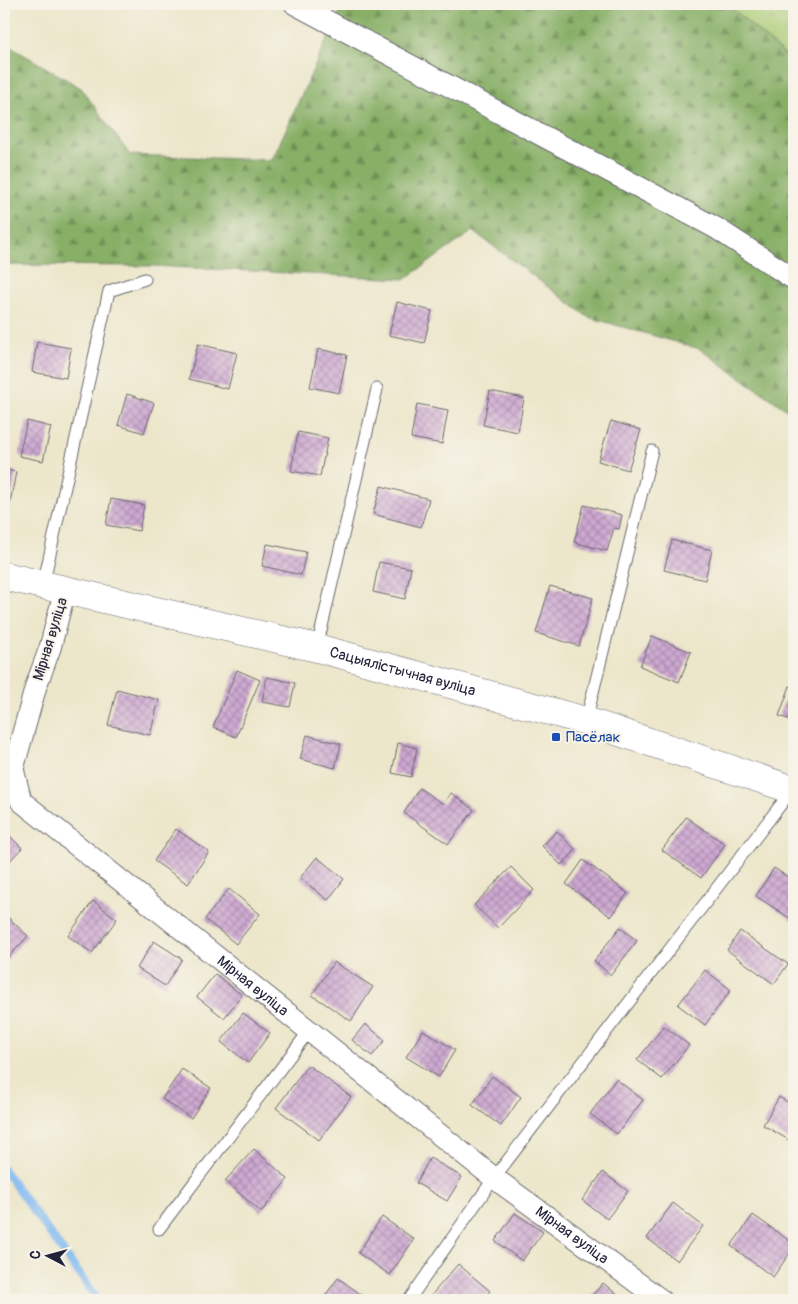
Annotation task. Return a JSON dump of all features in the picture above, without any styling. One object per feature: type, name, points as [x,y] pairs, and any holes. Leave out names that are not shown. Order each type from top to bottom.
[{"type":"main road","name":"Сацыялістычная вуліца","points":[[4,576],[317,648],[586,721],[794,790]]},
{"type":"street","points":[[295,4],[716,228],[794,278]]},
{"type":"street","name":"Мірная вуліца","points":[[54,588],[50,648],[36,686],[13,769],[20,801],[494,1178],[661,1300]]},
{"type":"lane","points":[[54,588],[109,291],[145,278]]},
{"type":"lane","points":[[317,648],[377,389]]},
{"type":"lane","points":[[586,721],[652,450]]},
{"type":"lane","points":[[409,1300],[494,1178],[794,790]]},
{"type":"lane","points":[[159,1229],[308,1030]]},
{"type":"green space","points":[[343,4],[727,4],[794,63],[794,415],[700,349],[588,317],[473,231],[405,279],[152,266],[4,265],[4,43],[81,88],[130,155],[272,160]]},
{"type":"green space","points":[[727,4],[794,4],[794,63]]},
{"type":"building","points":[[397,302],[432,311],[424,343],[389,335]]},
{"type":"building","points":[[37,342],[71,348],[66,378],[32,372]]},
{"type":"building","points":[[198,344],[237,353],[228,389],[189,379]]},
{"type":"building","points":[[318,349],[347,355],[339,393],[310,387]]},
{"type":"building","points":[[490,391],[524,398],[518,432],[483,425]]},
{"type":"building","points":[[127,394],[154,403],[144,433],[118,425]]},
{"type":"building","points":[[417,404],[448,410],[442,444],[411,438]]},
{"type":"building","points":[[27,421],[51,427],[43,461],[19,456]]},
{"type":"building","points":[[611,421],[641,430],[628,470],[598,461]]},
{"type":"building","points":[[298,432],[328,438],[320,476],[291,471]]},
{"type":"building","points":[[4,469],[16,472],[7,519],[4,519]]},
{"type":"building","points":[[381,486],[429,499],[421,527],[373,514]]},
{"type":"building","points":[[111,499],[144,505],[139,531],[106,525]]},
{"type":"building","points":[[584,505],[622,515],[619,529],[614,528],[607,551],[574,542]]},
{"type":"building","points":[[672,540],[712,550],[705,580],[664,570]]},
{"type":"building","points":[[267,544],[306,552],[301,575],[262,566]]},
{"type":"building","points":[[379,562],[411,568],[405,599],[373,592]]},
{"type":"building","points":[[550,586],[593,598],[579,646],[536,633]]},
{"type":"building","points":[[652,636],[691,652],[679,682],[640,666]]},
{"type":"building","points":[[237,670],[260,680],[236,737],[213,727]]},
{"type":"building","points":[[267,677],[295,683],[290,707],[262,702]]},
{"type":"building","points":[[790,686],[794,687],[794,721],[779,716]]},
{"type":"building","points":[[117,689],[159,700],[150,735],[108,725]]},
{"type":"building","points":[[307,735],[341,744],[335,768],[300,759]]},
{"type":"building","points":[[398,743],[417,748],[411,777],[392,773]]},
{"type":"building","points":[[419,788],[443,804],[451,793],[474,810],[448,844],[404,813]]},
{"type":"building","points":[[686,817],[725,844],[701,878],[662,850]]},
{"type":"building","points":[[176,829],[209,852],[188,884],[154,861]]},
{"type":"building","points":[[4,830],[22,848],[4,867]]},
{"type":"building","points":[[557,831],[576,850],[561,865],[542,846]]},
{"type":"building","points":[[317,857],[344,879],[328,900],[300,878]]},
{"type":"building","points":[[583,860],[628,893],[611,917],[566,884]]},
{"type":"building","points":[[511,867],[534,890],[498,928],[474,905]]},
{"type":"building","points":[[774,868],[794,881],[794,921],[756,896]]},
{"type":"building","points":[[229,889],[260,914],[236,944],[205,919]]},
{"type":"building","points":[[93,901],[117,919],[92,953],[68,936]]},
{"type":"building","points":[[4,914],[28,936],[4,962]]},
{"type":"building","points":[[620,927],[637,941],[611,975],[594,961]]},
{"type":"building","points":[[740,931],[788,964],[774,984],[727,950]]},
{"type":"building","points":[[154,941],[182,959],[165,986],[137,968]]},
{"type":"building","points":[[334,962],[373,987],[351,1021],[312,995]]},
{"type":"building","points":[[705,970],[731,990],[705,1025],[678,1005]]},
{"type":"building","points":[[215,974],[242,995],[224,1018],[197,997]]},
{"type":"building","points":[[243,1013],[270,1033],[248,1063],[221,1042]]},
{"type":"building","points":[[365,1024],[385,1040],[372,1056],[352,1040]]},
{"type":"building","points":[[664,1026],[689,1045],[662,1079],[637,1060]]},
{"type":"building","points":[[423,1030],[455,1050],[439,1077],[406,1057]]},
{"type":"building","points":[[308,1065],[351,1097],[319,1140],[276,1108]]},
{"type":"building","points":[[182,1069],[211,1088],[191,1118],[162,1099]]},
{"type":"building","points":[[492,1076],[521,1097],[501,1126],[472,1105]]},
{"type":"building","points":[[616,1079],[643,1100],[617,1134],[590,1114]]},
{"type":"building","points":[[779,1097],[794,1106],[794,1143],[763,1125]]},
{"type":"building","points":[[254,1149],[288,1179],[261,1212],[225,1181]]},
{"type":"building","points":[[430,1158],[462,1177],[447,1201],[416,1183]]},
{"type":"building","points":[[603,1172],[628,1191],[607,1219],[582,1200]]},
{"type":"building","points":[[673,1203],[703,1226],[677,1261],[647,1238]]},
{"type":"building","points":[[515,1213],[543,1232],[522,1261],[495,1241]]},
{"type":"building","points":[[753,1215],[794,1244],[794,1247],[773,1277],[731,1246]]},
{"type":"building","points":[[382,1217],[414,1239],[390,1275],[358,1253]]},
{"type":"building","points":[[458,1264],[490,1291],[482,1300],[432,1300],[429,1298]]},
{"type":"building","points":[[338,1278],[369,1300],[322,1300]]},
{"type":"building","points":[[603,1283],[624,1300],[588,1300]]},
{"type":"waterway","points":[[4,1170],[98,1300]]},
{"type":"place","name":"Пасёлак","points":[[556,737]]}]
